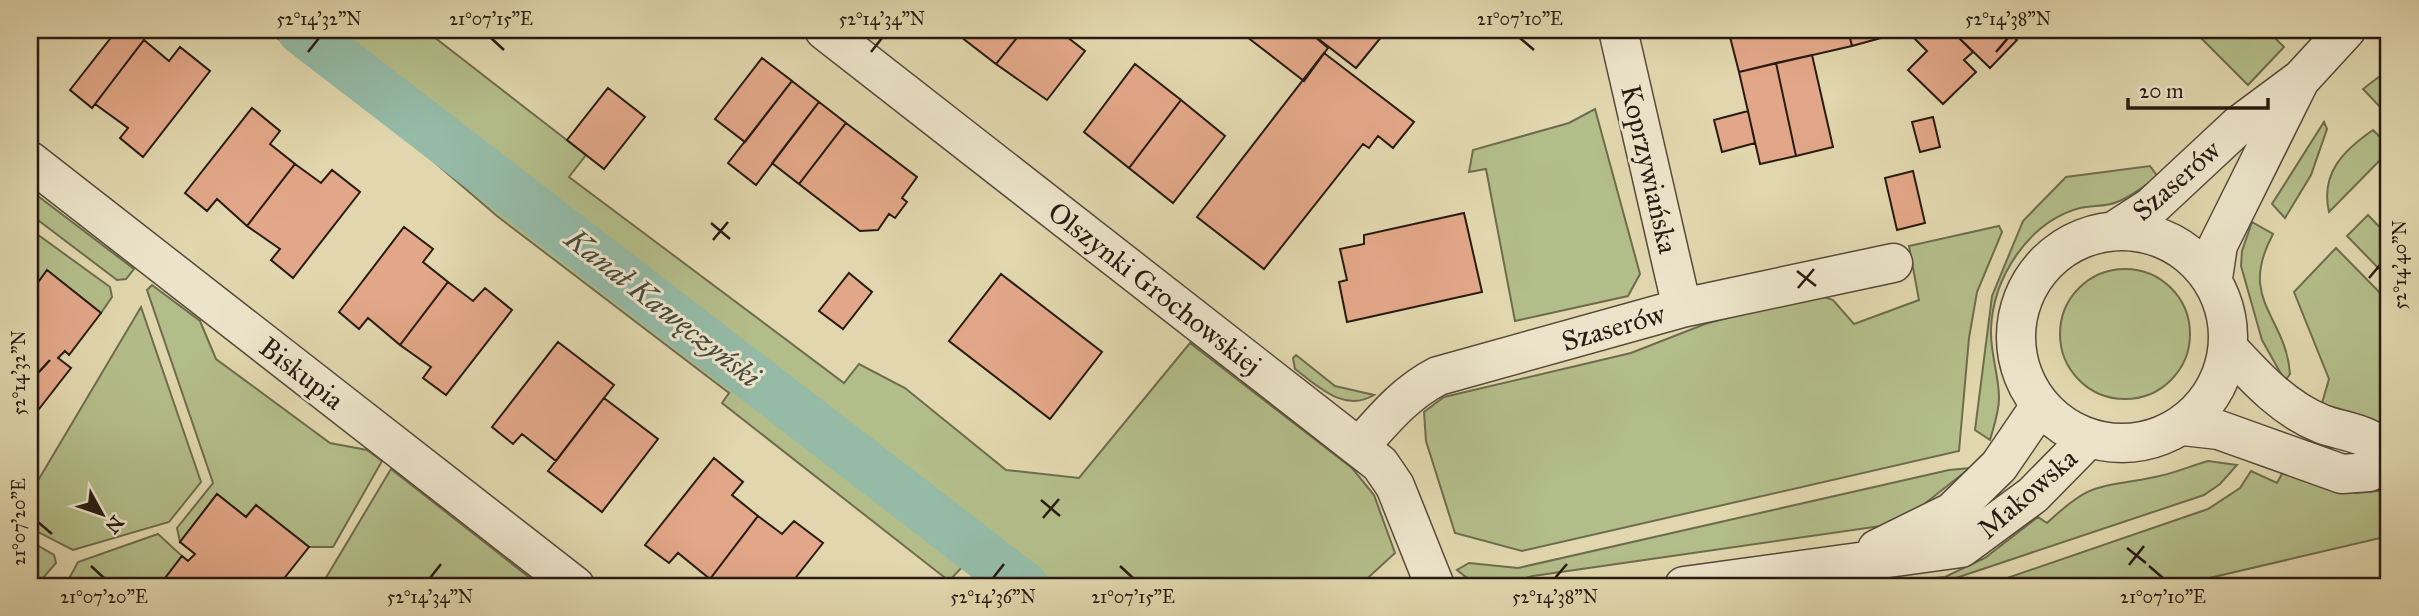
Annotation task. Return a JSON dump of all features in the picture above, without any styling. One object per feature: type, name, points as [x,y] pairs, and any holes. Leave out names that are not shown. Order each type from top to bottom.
[{"type":"street","name":"Olszynki Grochowskiej","points":[[824,30],[1380,464],[1395,486],[1435,586]]},
{"type":"street","name":"Koprzywiańska","points":[[1618,30],[1682,308]]},
{"type":"street","name":"Szaserów","points":[[2117,229],[2151,207],[2239,125],[2301,79],[2346,30]]},
{"type":"street","name":"Szaserów","points":[[2213,278],[2218,245],[2301,79]]},
{"type":"street","name":"Biskupia","points":[[30,160],[575,586]]},
{"type":"street","points":[[2117,229],[2154,234],[2186,251],[2213,278],[2226,307],[2229,349],[2217,389],[2183,426],[2137,444],[2088,439],[2061,426],[2040,406],[2021,374],[2015,338],[2022,301],[2039,269],[2068,245],[2117,229]]},
{"type":"street","name":"Szaserów","points":[[1360,446],[1397,404],[1416,387],[1438,376],[1682,308],[1893,263]]},
{"type":"street","points":[[2183,426],[2219,430],[2342,474],[2369,471],[2387,459],[2372,440],[2321,424],[2282,401],[2229,349]]},
{"type":"street","name":"Makowska","points":[[1841,567],[1952,512],[1999,466],[2040,406]]},
{"type":"street","name":"Makowska","points":[[1684,586],[1841,567],[1961,548],[2033,495],[2088,439]]},
{"type":"green space","points":[[267,30],[425,30],[586,155],[569,177],[844,383],[859,364],[905,388],[1006,470],[1079,478],[1190,343],[1352,468],[1374,495],[1395,553],[1359,586],[991,586],[964,565],[949,581],[722,403],[729,393],[497,216],[426,155]]},
{"type":"green space","points":[[2211,30],[2267,30],[2284,47],[2248,85],[2202,39]]},
{"type":"green space","points":[[2389,69],[2389,100],[2380,107],[2363,89]]},
{"type":"green space","points":[[1595,109],[1640,274],[1628,296],[1515,321],[1486,169],[1469,172],[1473,150],[1569,123]]},
{"type":"green space","points":[[2324,122],[2327,129],[2311,175],[2285,218],[2272,204]]},
{"type":"green space","points":[[2373,130],[2389,146],[2389,151],[2329,212],[2327,198],[2331,174],[2344,154]]},
{"type":"green space","points":[[2150,166],[2158,177],[2127,197],[2108,205],[2080,208],[2061,215],[2044,226],[2030,239],[2006,272],[1993,310],[1991,329],[1999,398],[1990,440],[1975,430],[1992,296],[2023,221],[2066,177]]},
{"type":"green space","points":[[30,190],[134,269],[126,279],[117,280],[30,214]]},
{"type":"green space","points":[[2368,215],[2389,237],[2389,279],[2347,236]]},
{"type":"green space","points":[[2252,222],[2273,234],[2263,257],[2260,276],[2266,307],[2287,354],[2290,374],[2285,381],[2262,340],[2241,266],[2242,251]]},
{"type":"green space","points":[[1999,226],[2002,232],[1977,292],[1969,338],[1959,451],[1522,551],[1455,533],[1426,441],[1424,412],[1444,397],[1631,353],[1705,324],[1816,294],[1833,300],[1854,324],[1919,300],[1909,246]]},
{"type":"green space","points":[[30,229],[110,287],[112,297],[101,313],[48,271],[39,281],[30,274]]},
{"type":"green space","points":[[2336,248],[2389,302],[2383,308],[2389,315],[2389,430],[2320,410],[2329,379],[2294,292]]},
{"type":"green space","points":[[2125,269],[2150,274],[2171,288],[2185,309],[2190,334],[2185,359],[2171,380],[2150,394],[2125,399],[2100,394],[2079,380],[2065,359],[2060,334],[2065,309],[2079,288],[2100,274]]},
{"type":"green space","points":[[152,285],[200,321],[216,359],[330,443],[367,450],[382,461],[333,547],[309,547],[256,506],[246,517],[217,494],[180,542],[177,528],[213,483],[147,290]]},
{"type":"green space","points":[[141,307],[201,482],[169,522],[73,550],[30,528],[30,494]]},
{"type":"green space","points":[[1296,355],[1335,386],[1374,395],[1352,401],[1332,395],[1295,369],[1293,358]]},
{"type":"green space","points":[[2208,461],[2237,465],[2220,484],[2204,495],[1938,584],[1855,586],[1945,577],[1985,558],[2038,517],[2047,523],[2075,499],[2096,488],[2168,474]]},
{"type":"green space","points":[[1970,468],[1918,509],[1881,526],[1533,576],[1494,585],[1476,583],[1457,570],[1469,563],[1518,568],[1949,470]]},
{"type":"green space","points":[[391,469],[539,585],[540,586],[321,586]]},
{"type":"green space","points":[[2284,470],[2356,493],[2389,490],[2389,536],[2175,586],[1984,586],[2208,509],[2240,488],[2251,471],[2277,483]]},
{"type":"green space","points":[[158,534],[182,556],[159,586],[65,586],[78,562]]},
{"type":"green space","points":[[30,541],[54,555],[56,563],[36,586],[30,586]]},
{"type":"building","points":[[117,30],[138,30],[146,37],[92,108],[70,90]]},
{"type":"building","points":[[952,30],[1023,30],[996,64]]},
{"type":"building","points":[[1023,30],[1058,30],[1085,51],[1047,100],[996,64]]},
{"type":"building","points":[[1238,30],[1307,30],[1328,48],[1304,81]]},
{"type":"building","points":[[1307,30],[1387,30],[1356,68]]},
{"type":"building","points":[[1740,30],[1848,30],[1852,46],[1739,72],[1729,33]]},
{"type":"building","points":[[1848,30],[1897,30],[1888,36],[1852,46]]},
{"type":"building","points":[[1906,30],[1951,30],[1973,52],[1964,60],[1976,72],[1943,104],[1908,70],[1927,51]]},
{"type":"building","points":[[1951,30],[2007,30],[2017,40],[1990,68]]},
{"type":"building","points":[[144,40],[169,61],[180,47],[210,71],[143,157],[120,138],[128,128],[95,104]]},
{"type":"building","points":[[1324,53],[1414,122],[1393,148],[1378,136],[1369,148],[1363,144],[1264,269],[1197,217]]},
{"type":"building","points":[[1812,55],[1833,147],[1796,156],[1776,63]]},
{"type":"building","points":[[762,58],[792,81],[745,142],[715,119]]},
{"type":"building","points":[[1776,63],[1796,156],[1760,164],[1739,72]]},
{"type":"building","points":[[1135,64],[1181,100],[1129,168],[1084,132]]},
{"type":"building","points":[[792,81],[819,102],[756,185],[728,163]]},
{"type":"building","points":[[608,88],[645,117],[604,169],[567,140]]},
{"type":"building","points":[[1181,100],[1225,136],[1173,203],[1129,168]]},
{"type":"building","points":[[819,102],[846,123],[799,184],[772,163]]},
{"type":"building","points":[[252,108],[280,131],[270,144],[295,164],[247,226],[217,199],[207,211],[185,193]]},
{"type":"building","points":[[1748,111],[1755,143],[1722,152],[1714,120]]},
{"type":"building","points":[[1933,117],[1940,147],[1920,152],[1912,122]]},
{"type":"building","points":[[846,123],[917,177],[902,198],[907,202],[895,218],[889,214],[878,230],[860,231],[799,184]]},
{"type":"building","points":[[295,164],[321,183],[332,170],[360,192],[293,278],[271,260],[280,249],[247,226]]},
{"type":"building","points":[[1913,171],[1925,223],[1897,230],[1885,178]]},
{"type":"building","points":[[1464,213],[1482,292],[1347,322],[1339,282],[1347,280],[1340,249],[1364,244],[1364,235]]},
{"type":"building","points":[[404,227],[433,249],[423,262],[448,282],[400,345],[368,318],[359,329],[339,312]]},
{"type":"building","points":[[47,270],[101,313],[69,355],[65,351],[58,358],[71,368],[32,418],[30,274],[39,281]]},
{"type":"building","points":[[849,273],[872,292],[843,329],[819,311]]},
{"type":"building","points":[[1001,274],[1102,352],[1050,419],[949,341]]},
{"type":"building","points":[[448,282],[473,301],[485,288],[512,310],[446,395],[423,378],[431,367],[400,345]]},
{"type":"building","points":[[558,342],[614,385],[556,461],[522,434],[513,444],[492,427]]},
{"type":"building","points":[[604,398],[658,439],[602,512],[548,471]]},
{"type":"building","points":[[714,458],[743,482],[732,495],[758,516],[710,579],[678,553],[669,563],[645,545]]},
{"type":"building","points":[[217,494],[246,517],[256,505],[309,547],[278,586],[159,586],[182,556],[188,561],[195,554],[180,542]]},
{"type":"building","points":[[758,516],[782,534],[794,521],[823,543],[789,586],[719,586],[710,579]]},
{"type":"waterway","name":"Kanał Kawęczyński","points":[[301,30],[1024,586]]}]
